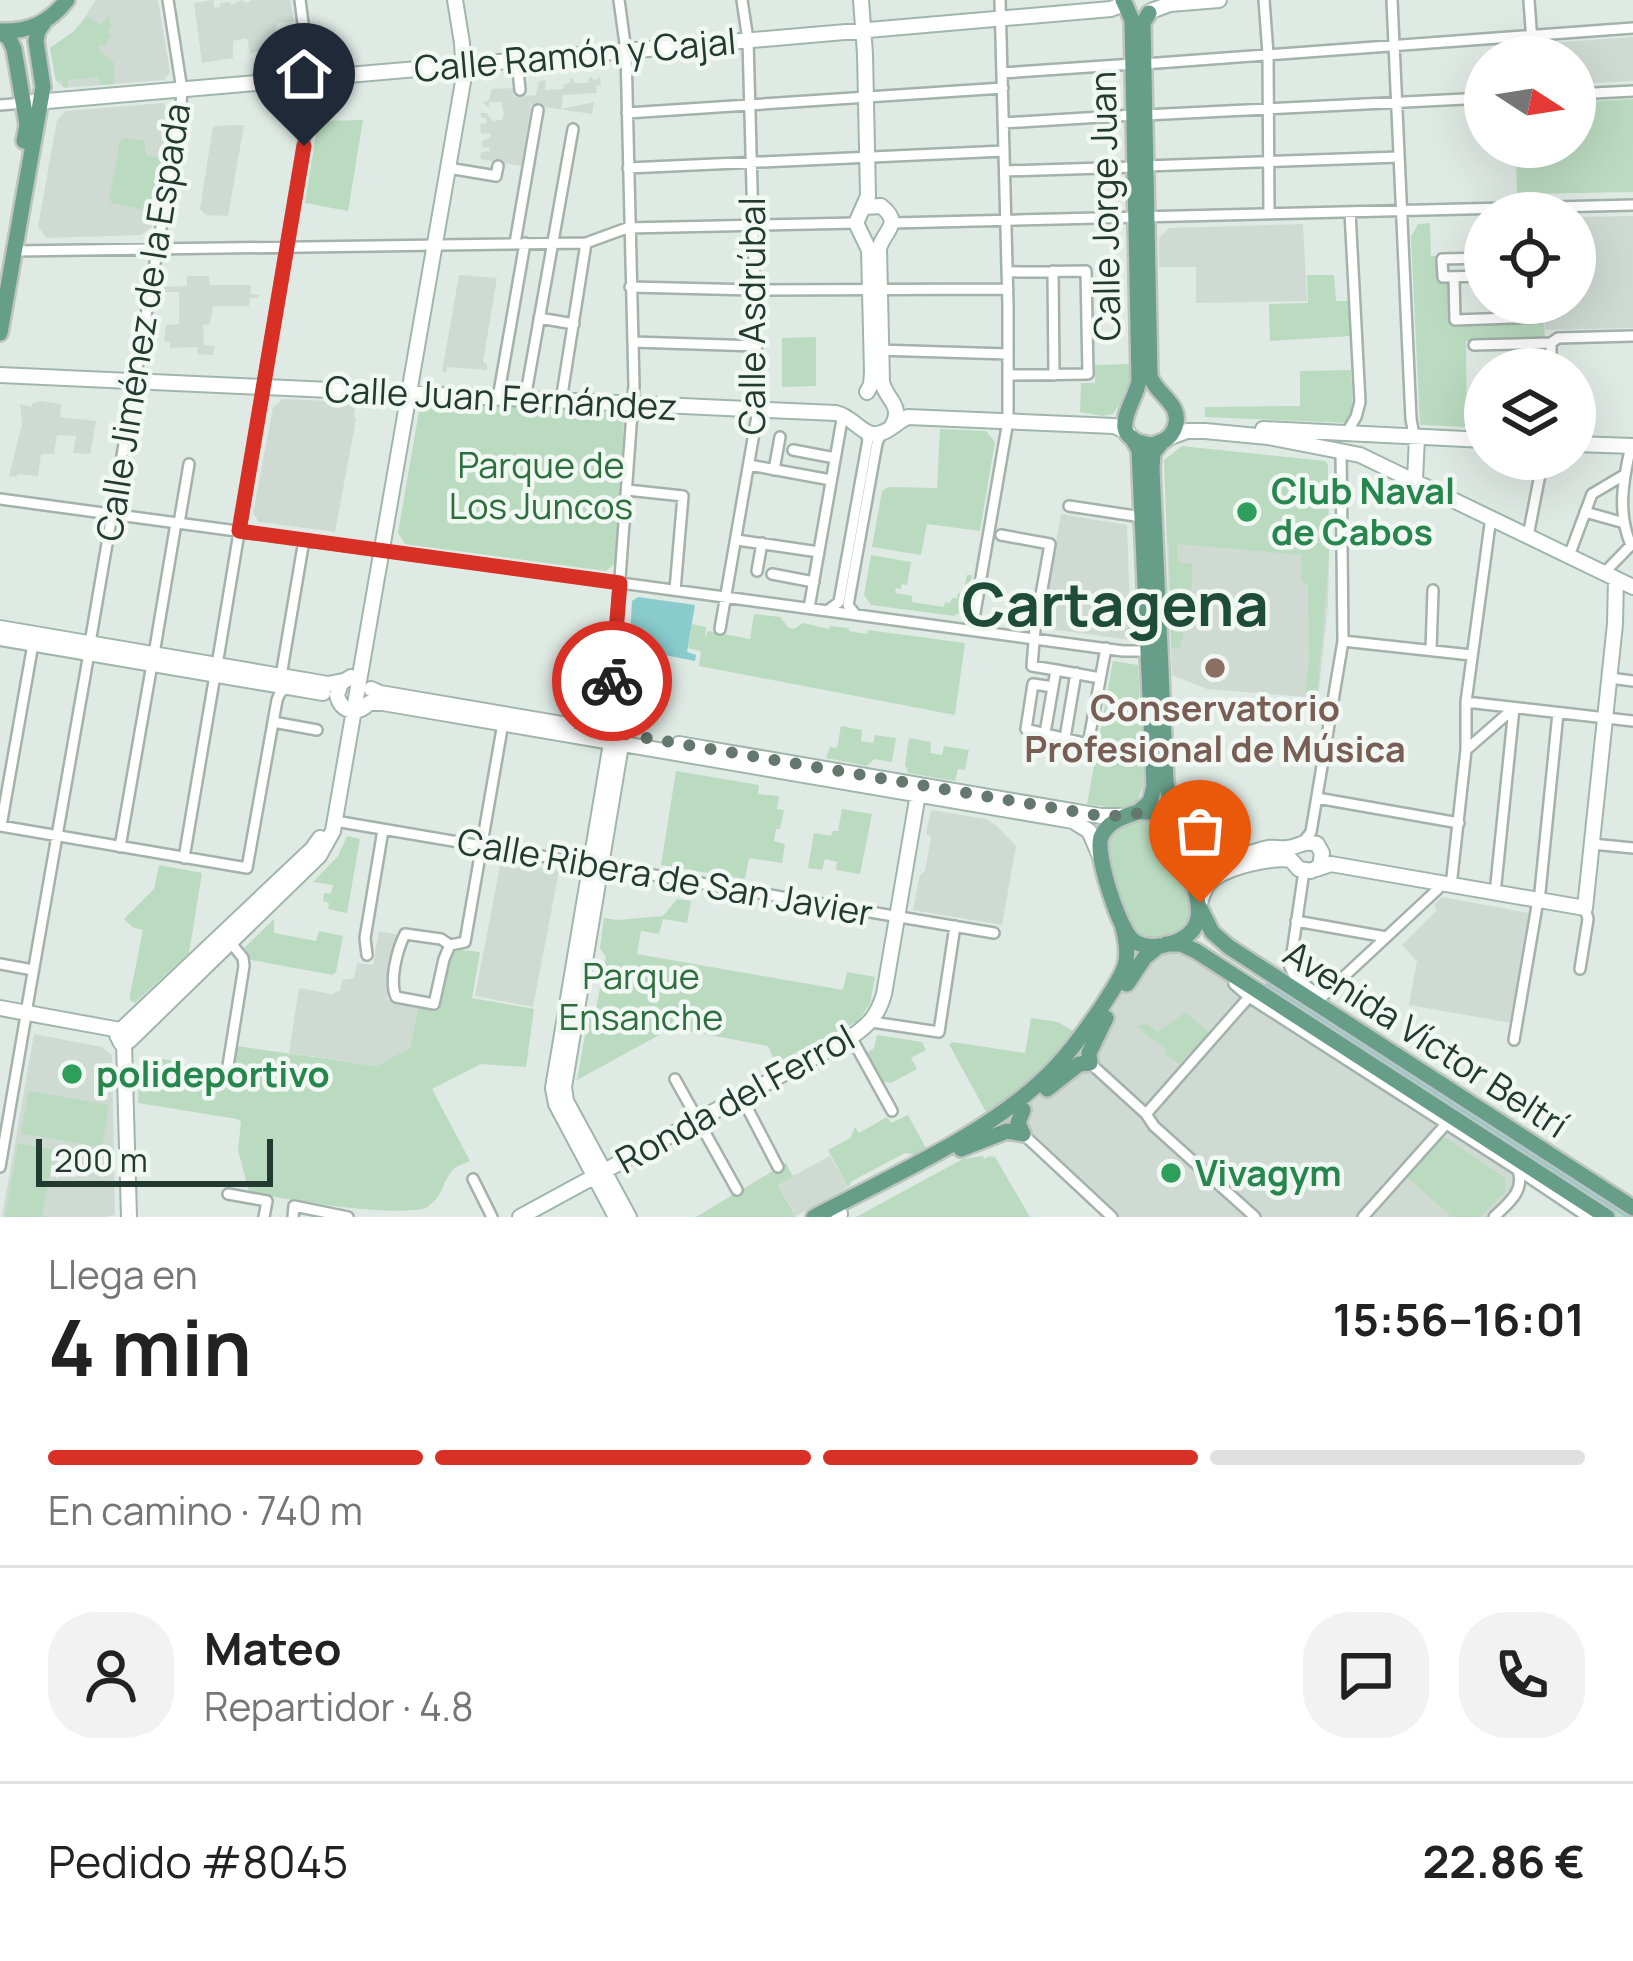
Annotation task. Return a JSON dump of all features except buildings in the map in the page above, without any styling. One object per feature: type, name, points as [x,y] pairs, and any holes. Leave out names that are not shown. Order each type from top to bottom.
[{"type":"main road","points":[[0,279],[27,125],[44,87],[38,31],[67,0]]},
{"type":"main road","points":[[401,393],[464,65],[451,0]]},
{"type":"main road","points":[[865,0],[872,158],[868,196],[856,224],[865,238],[883,238]]},
{"type":"main road","points":[[1124,3],[1136,15],[1159,6],[1219,0]]},
{"type":"main road","name":"Calle Ramón y Cajal","points":[[33,103],[1111,9],[1124,3]]},
{"type":"main road","name":"Calle Jorge Juan","points":[[1124,3],[1132,20],[1138,64],[1150,380],[1168,400]]},
{"type":"main road","name":"Calle Jorge Juan","points":[[1138,64],[1143,21],[1159,6]]},
{"type":"main road","points":[[0,31],[19,31],[44,22]]},
{"type":"main road","points":[[0,31],[9,38],[33,103],[0,333]]},
{"type":"main road","points":[[0,628],[285,682],[326,693],[346,707],[363,709],[359,685],[401,393],[463,83],[474,73],[464,65]]},
{"type":"main road","points":[[867,392],[876,351],[879,249],[892,223],[878,198],[872,158]]},
{"type":"main road","points":[[865,206],[884,208]]},
{"type":"main road","name":"Calle Jorge Juan","points":[[1131,401],[1138,384],[1141,217]]},
{"type":"main road","points":[[865,238],[875,288]]},
{"type":"main road","points":[[876,351],[882,384],[897,408],[889,428]]},
{"type":"main road","name":"Calle Juan Fernández","points":[[0,375],[758,410],[854,422]]},
{"type":"main road","points":[[887,393],[876,390],[860,396],[854,422],[873,434],[908,417],[1114,426],[1149,445],[1181,433],[1268,429],[1464,439]]},
{"type":"main road","points":[[1100,855],[1105,831],[1150,802],[1154,786],[1139,450],[1124,415],[1131,401],[1148,393],[1168,400],[1184,417],[1210,431],[1268,437],[1369,458],[1621,581],[1586,904],[1329,864],[1305,868],[1288,859],[1274,859],[1220,875],[1208,885],[1191,932],[1181,939],[1146,946],[1133,941],[1123,928]]},
{"type":"main road","points":[[1168,400],[1176,422],[1153,453],[1152,469],[1166,783],[1200,906]]},
{"type":"main road","points":[[1341,451],[1347,432]]},
{"type":"main road","points":[[1415,480],[1416,436]]},
{"type":"main road","points":[[1596,445],[1632,446]]},
{"type":"main road","points":[[0,638],[89,648]]},
{"type":"main road","points":[[285,682],[359,685],[503,724],[1101,816],[1150,812],[1172,825],[1195,860],[1212,865],[1310,842],[1332,856],[1445,883],[1496,884],[1538,899]]},
{"type":"main road","points":[[126,1217],[123,1032],[318,842],[327,819],[346,707],[359,685]]},
{"type":"main road","points":[[359,685],[380,693],[1073,821],[1089,831],[1129,954],[1084,1032],[1046,1078],[1020,1100],[982,1126],[814,1217]]},
{"type":"main road","points":[[0,1012],[123,1032],[231,943],[319,856],[329,840],[346,707]]},
{"type":"main road","points":[[616,1217],[564,1087],[581,921],[596,866],[617,738]]},
{"type":"main road","name":"Ronda del Ferrol","points":[[520,1217],[872,1022],[884,994],[918,794]]},
{"type":"main road","points":[[1305,868],[1323,858],[1310,842]]},
{"type":"main road","points":[[1305,868],[1293,854],[1310,842]]},
{"type":"main road","name":"Avenida Víctor Beltrí","points":[[1200,906],[1220,941],[1633,1208]]},
{"type":"main road","name":"Avenida Víctor Beltrí","points":[[1162,945],[1181,944],[1198,952],[1607,1217]]},
{"type":"main road","points":[[1047,1090],[1106,1018],[1144,957],[1162,945]]},
{"type":"main road","points":[[838,1216],[961,1149],[1023,1110],[1079,1064],[1090,1063],[1090,1051],[1106,1018]]},
{"type":"main road","points":[[1023,1110],[1018,1123],[1023,1134]]},
{"type":"main road","points":[[961,1149],[1007,1131],[1023,1134]]},
{"type":"main road","points":[[599,1174],[628,1217]]},
{"type":"street","name":"Calle Jiménez de la Espada","points":[[0,1166],[180,117],[182,90],[168,0]]},
{"type":"street","points":[[184,858],[312,93],[300,0]]},
{"type":"street","points":[[617,738],[610,716],[633,342],[626,51],[619,0]]},
{"type":"street","name":"Calle Asdrúbal","points":[[720,629],[758,410],[748,40],[742,0]]},
{"type":"street","points":[[971,630],[1008,421],[1000,0]]},
{"type":"street","points":[[1264,0],[1269,214]]},
{"type":"street","points":[[1392,0],[1411,419],[1416,436]]},
{"type":"street","points":[[1529,0],[1531,36],[1633,28]]},
{"type":"street","points":[[1002,73],[1464,41]]},
{"type":"street","points":[[517,61],[520,90]]},
{"type":"street","points":[[627,113],[1003,88]]},
{"type":"street","points":[[1596,93],[1633,91]]},
{"type":"street","points":[[1004,122],[1464,99]]},
{"type":"street","points":[[0,105],[33,103]]},
{"type":"street","points":[[497,398],[538,110]]},
{"type":"street","points":[[524,399],[573,129]]},
{"type":"street","points":[[628,168],[1004,151]]},
{"type":"street","points":[[1005,171],[1399,157]]},
{"type":"street","points":[[448,169],[496,176],[498,166]]},
{"type":"street","points":[[1596,207],[1633,205]]},
{"type":"street","points":[[892,223],[1464,211]]},
{"type":"street","points":[[1347,432],[1360,401],[1350,212]]},
{"type":"street","points":[[15,251],[586,243],[629,228],[856,224]]},
{"type":"street","points":[[561,401],[586,243]]},
{"type":"street","points":[[1464,258],[1442,259],[1443,277],[1464,277]]},
{"type":"street","points":[[1053,271],[1054,375]]},
{"type":"street","points":[[1007,272],[1086,271],[1088,367],[1088,374],[1008,376]]},
{"type":"street","points":[[1454,277],[1455,320],[1464,320]]},
{"type":"street","points":[[630,286],[1008,289]]},
{"type":"street","points":[[539,318],[574,324]]},
{"type":"street","points":[[1474,345],[1633,336]]},
{"type":"street","points":[[633,342],[757,346]]},
{"type":"street","points":[[1551,343],[1551,348]]},
{"type":"street","points":[[876,351],[1008,354]]},
{"type":"street","points":[[809,608],[835,458],[854,422],[868,440],[839,602],[827,611]]},
{"type":"street","points":[[856,614],[848,605],[877,443],[889,428]]},
{"type":"street","points":[[774,470],[780,437]]},
{"type":"street","points":[[1621,581],[1631,545],[1621,521],[1632,446]]},
{"type":"street","points":[[793,450],[835,458]]},
{"type":"street","points":[[1310,842],[1342,641],[1341,451]]},
{"type":"street","points":[[120,847],[189,464]]},
{"type":"street","points":[[749,465],[831,480]]},
{"type":"street","points":[[1569,556],[1592,494],[1624,476]]},
{"type":"street","points":[[1528,536],[1539,480]]},
{"type":"street","points":[[627,490],[683,496],[675,590]]},
{"type":"street","points":[[0,499],[1148,651]]},
{"type":"street","points":[[1070,506],[1142,517]]},
{"type":"street","points":[[1585,512],[1621,521]]},
{"type":"street","points":[[1305,868],[1289,962],[1294,978],[1322,997],[1445,883],[1459,823],[1466,702],[1491,518]]},
{"type":"street","points":[[1000,535],[1050,544],[1032,666],[1100,678]]},
{"type":"street","points":[[33,644],[4,780],[0,826],[248,868],[273,722],[285,682],[304,540]]},
{"type":"street","points":[[736,540],[819,552]]},
{"type":"street","points":[[757,572],[761,543]]},
{"type":"street","points":[[772,574],[814,581]]},
{"type":"street","points":[[1431,650],[1433,590]]},
{"type":"street","points":[[1342,641],[1471,655]]},
{"type":"street","points":[[1053,687],[1033,684],[1026,729],[1088,744],[1106,648]]},
{"type":"street","points":[[1045,733],[1056,670]]},
{"type":"street","points":[[1065,738],[1076,673]]},
{"type":"street","points":[[1610,678],[1633,681]]},
{"type":"street","points":[[1466,702],[1633,721]]},
{"type":"street","points":[[1466,750],[1514,708]]},
{"type":"street","points":[[1496,884],[1514,708]]},
{"type":"street","points":[[1514,1040],[1538,899],[1558,713]]},
{"type":"street","points":[[273,722],[317,730]]},
{"type":"street","points":[[450,945],[434,1004],[396,997],[392,988],[405,934],[441,939],[450,945],[466,942],[503,724]]},
{"type":"street","points":[[1317,798],[1459,823]]},
{"type":"street","name":"Calle Ribera de San Javier","points":[[335,821],[994,933]]},
{"type":"street","points":[[367,955],[365,938],[383,830]]},
{"type":"street","points":[[1592,844],[1633,848]]},
{"type":"street","points":[[1580,969],[1586,904]]},
{"type":"street","points":[[1296,921],[1386,937]]},
{"type":"street","points":[[872,1022],[939,1032],[955,926]]},
{"type":"street","points":[[227,1072],[244,966],[231,943]]},
{"type":"street","points":[[1198,952],[1249,997],[1588,1217]]},
{"type":"street","points":[[0,964],[33,970]]},
{"type":"street","points":[[1146,1114],[1249,997]]},
{"type":"street","points":[[851,1037],[892,1111]]},
{"type":"street","points":[[1090,1063],[1255,1217]]},
{"type":"street","points":[[675,1079],[737,1190]]},
{"type":"street","points":[[741,1096],[778,1167]]},
{"type":"street","points":[[1363,1217],[1446,1124]]},
{"type":"street","points":[[1023,1134],[1112,1217]]},
{"type":"street","points":[[1494,1217],[1516,1193],[1518,1170]]},
{"type":"street","points":[[473,1179],[492,1217]]},
{"type":"street","points":[[228,1194],[267,1201],[264,1217]]},
{"type":"street","points":[[294,1212],[348,1217]]},
{"type":"shaded area","points":[[96,0],[158,0],[170,72],[164,80],[64,88],[56,81],[50,48],[78,28]]},
{"type":"shaded area","points":[[213,0],[215,8],[242,0],[290,0],[294,21],[277,23],[276,29],[279,49],[286,53],[274,55],[274,48],[267,48],[250,54],[247,38],[233,41],[233,58],[202,63],[194,3]]},
{"type":"shaded area","points":[[1633,37],[1633,81],[1596,83],[1596,40]]},
{"type":"shaded area","points":[[589,77],[594,81],[600,77],[597,93],[563,95],[561,109],[594,102],[592,114],[531,105],[521,166],[480,159],[481,152],[490,151],[482,141],[491,137],[481,134],[480,124],[487,123],[480,113],[493,121],[502,120],[504,114],[501,102],[490,102],[488,108],[483,102],[489,100],[492,89],[513,88],[514,97],[536,95],[539,81],[546,80],[545,90],[563,89],[570,78],[574,83],[588,83]]},
{"type":"shaded area","points":[[163,103],[172,113],[152,227],[141,235],[47,238],[38,227],[57,120],[66,111]]},
{"type":"shaded area","points":[[244,125],[228,216],[206,215],[200,209],[213,126]]},
{"type":"shaded area","points":[[1633,216],[1633,328],[1545,330],[1545,324],[1596,324],[1596,217]]},
{"type":"shaded area","points":[[1303,224],[1307,301],[1196,303],[1196,267],[1159,267],[1159,238],[1169,228]]},
{"type":"shaded area","points":[[459,275],[497,278],[483,362],[487,370],[447,367],[442,372]]},
{"type":"shaded area","points":[[187,276],[209,276],[210,285],[251,285],[250,294],[259,295],[250,298],[249,306],[213,306],[210,324],[203,325],[204,345],[215,346],[213,355],[197,354],[198,347],[170,348],[170,342],[164,341],[166,325],[179,324],[179,292],[160,292],[161,287],[187,286]]},
{"type":"shaded area","points":[[283,399],[356,402],[335,532],[259,522],[253,513],[273,407]]},
{"type":"shaded area","points":[[41,401],[61,404],[60,417],[96,421],[90,454],[73,453],[76,436],[57,435],[54,454],[41,454],[38,476],[9,476],[22,424],[20,404],[31,407]]},
{"type":"shaded area","points":[[1061,514],[1127,525],[1131,640],[1049,629],[1050,621],[1042,620]]},
{"type":"shaded area","points":[[1167,543],[1329,557],[1318,698],[1207,689],[1172,675]]},
{"type":"shaded area","points":[[931,810],[986,819],[1016,846],[1002,925],[913,910],[920,875],[925,871]]},
{"type":"shaded area","points":[[501,861],[559,871],[533,1007],[475,996]]},
{"type":"shaded area","points":[[1442,897],[1529,913],[1511,1023],[1409,1005],[1417,961],[1402,945],[1437,910],[1434,905]]},
{"type":"shaded area","points":[[379,931],[399,935],[387,1000],[419,1005],[410,1048],[376,1066],[289,1053],[299,988],[332,994],[340,990],[342,980],[354,978],[357,963],[373,965]]},
{"type":"shaded area","points":[[1176,943],[1518,1170],[1520,1185],[1494,1217],[1112,1217],[1023,1134],[1023,1110],[1077,1066],[1145,957]]},
{"type":"shaded area","points":[[34,1034],[102,1047],[112,1055],[115,1215],[2,1217]]},
{"type":"shaded area","points":[[830,1156],[848,1187],[796,1216],[778,1184]]},
{"type":"green space","points":[[87,16],[100,25],[109,16],[107,33],[111,36],[98,49],[114,63],[114,84],[100,85],[98,77],[68,80],[64,88],[62,80],[56,81],[50,48]]},
{"type":"green space","points":[[1633,99],[1633,192],[1517,192],[1516,168],[1596,168],[1596,101]]},
{"type":"green space","points":[[363,120],[348,211],[305,203],[318,121]]},
{"type":"green space","points":[[120,141],[144,141],[146,156],[164,159],[151,211],[109,199]]},
{"type":"green space","points":[[1430,223],[1431,256],[1440,256],[1440,280],[1452,280],[1454,321],[1544,324],[1545,340],[1466,341],[1464,427],[1420,425],[1411,237],[1418,224]]},
{"type":"green space","points":[[1307,275],[1334,275],[1336,301],[1349,301],[1351,336],[1270,341],[1269,304],[1308,303]]},
{"type":"green space","points":[[816,337],[816,386],[782,387],[782,338]]},
{"type":"green space","points":[[1130,364],[1129,390],[1113,414],[1080,412],[1081,383],[1095,383],[1095,365]]},
{"type":"green space","points":[[1351,370],[1353,410],[1348,423],[1205,417],[1205,407],[1300,406],[1300,371]]},
{"type":"green space","name":"Parque de Los Juncos","points":[[430,403],[616,412],[624,420],[615,563],[606,571],[405,544],[398,533],[419,411]]},
{"type":"green space","points":[[940,429],[986,431],[995,442],[980,531],[927,524],[921,555],[872,547],[882,491],[888,487],[937,488]]},
{"type":"green space","name":"Club Naval de Cabos","points":[[1182,446],[1328,465],[1329,557],[1317,698],[1305,696],[1308,584],[1301,581],[1302,555],[1177,544],[1178,562],[1192,564],[1192,574],[1180,648],[1171,649],[1164,460]]},
{"type":"green space","points":[[871,555],[911,562],[907,585],[896,588],[895,593],[912,596],[912,602],[944,607],[958,593],[963,594],[967,575],[972,575],[966,608],[954,616],[871,605],[864,595]]},
{"type":"green space","points":[[754,614],[780,617],[794,629],[803,623],[965,643],[955,715],[699,666],[701,651],[688,648],[692,624],[706,627],[705,638],[708,631],[750,639]]},
{"type":"green space","points":[[1113,661],[1138,665],[1144,785],[1136,803],[1122,809],[1087,804]]},
{"type":"green space","points":[[841,726],[862,730],[861,741],[873,743],[875,735],[896,738],[892,762],[874,759],[867,766],[826,758],[830,747],[837,748]]},
{"type":"green space","points":[[909,738],[931,742],[930,753],[942,755],[944,746],[969,750],[965,770],[958,769],[955,781],[908,773]]},
{"type":"green space","points":[[676,771],[759,785],[758,794],[779,796],[777,809],[784,810],[774,841],[785,844],[782,863],[749,858],[745,879],[661,865]]},
{"type":"green space","points":[[842,809],[872,814],[860,874],[836,870],[837,862],[825,859],[822,870],[808,868],[814,833],[831,836],[838,831]]},
{"type":"green space","points":[[1120,818],[1164,818],[1200,903],[1186,936],[1138,943],[1099,849]]},
{"type":"green space","points":[[347,836],[360,839],[347,913],[328,909],[329,903],[323,901],[333,885],[313,882],[338,856]]},
{"type":"green space","points":[[159,865],[202,873],[189,953],[135,1003],[130,995],[143,930],[124,919],[154,889]]},
{"type":"green space","name":"Parque Ensanche","points":[[677,899],[691,901],[687,923],[663,919],[659,934],[641,931],[637,954],[843,990],[847,972],[875,977],[870,1004],[858,1021],[776,1063],[768,1046],[672,1028],[577,1080],[589,1013],[596,1009],[606,957],[600,948],[604,918],[663,916]]},
{"type":"green space","points":[[274,919],[274,933],[316,941],[319,931],[343,936],[336,972],[251,960],[244,948]]},
{"type":"green space","points":[[454,949],[480,952],[472,998],[534,1009],[526,1067],[481,1064],[432,1089],[470,1161],[453,1170],[426,1208],[366,1209],[249,1192],[238,1150],[241,1122],[138,1103],[140,1061],[149,1059],[232,1072],[237,1046],[376,1066],[410,1048],[419,1005],[439,1008]]},
{"type":"green space","points":[[1276,978],[1633,1208],[1633,1217],[1607,1217],[1279,1005],[1282,998],[1269,989]]},
{"type":"green space","points":[[1186,1012],[1209,1033],[1179,1064],[1136,1026],[1148,1024],[1157,1032]]},
{"type":"green space","points":[[1031,1018],[1058,1022],[1075,1032],[1032,1080],[987,1114],[949,1044],[1025,1053]]},
{"type":"green space","points":[[877,1035],[922,1042],[926,1050],[911,1058],[917,1069],[891,1083],[882,1081],[867,1053],[874,1048]]},
{"type":"green space","points":[[29,1091],[109,1105],[102,1148],[21,1133]]},
{"type":"green space","points":[[908,1115],[926,1148],[905,1153],[848,1187],[828,1150],[850,1138],[855,1127],[859,1133],[887,1117],[891,1123]]},
{"type":"green space","points":[[1441,1138],[1505,1178],[1505,1192],[1480,1217],[1452,1217],[1407,1177]]},
{"type":"green space","points":[[18,1143],[54,1150],[42,1217],[5,1217]]},
{"type":"green space","points":[[995,1157],[1030,1217],[856,1217],[963,1159]]},
{"type":"green space","points":[[786,1163],[793,1176],[778,1185],[796,1217],[696,1217]]},
{"type":"water","points":[[638,597],[695,605],[687,652],[696,655],[695,661],[649,652],[651,641],[630,637],[632,601]]},
{"type":"waterway","points":[[1267,984],[1628,1217]]},
{"type":"way so far","points":[[612,681],[612,732],[1101,816],[1155,813],[1175,830],[1200,903]]},
{"type":"place","name":"Club Naval de Cabos","points":[[1247,512]]},
{"type":"place","name":"Conservatorio Profesional de Música","points":[[1215,668]]},
{"type":"place","name":"polideportivo","points":[[72,1074]]},
{"type":"place","name":"Vivagym","points":[[1171,1173]]},
{"type":"district","name":"Cartagena","points":[[1115,605]]},
{"type":"route","points":[[304,146],[239,531],[620,583],[612,681]]}]
